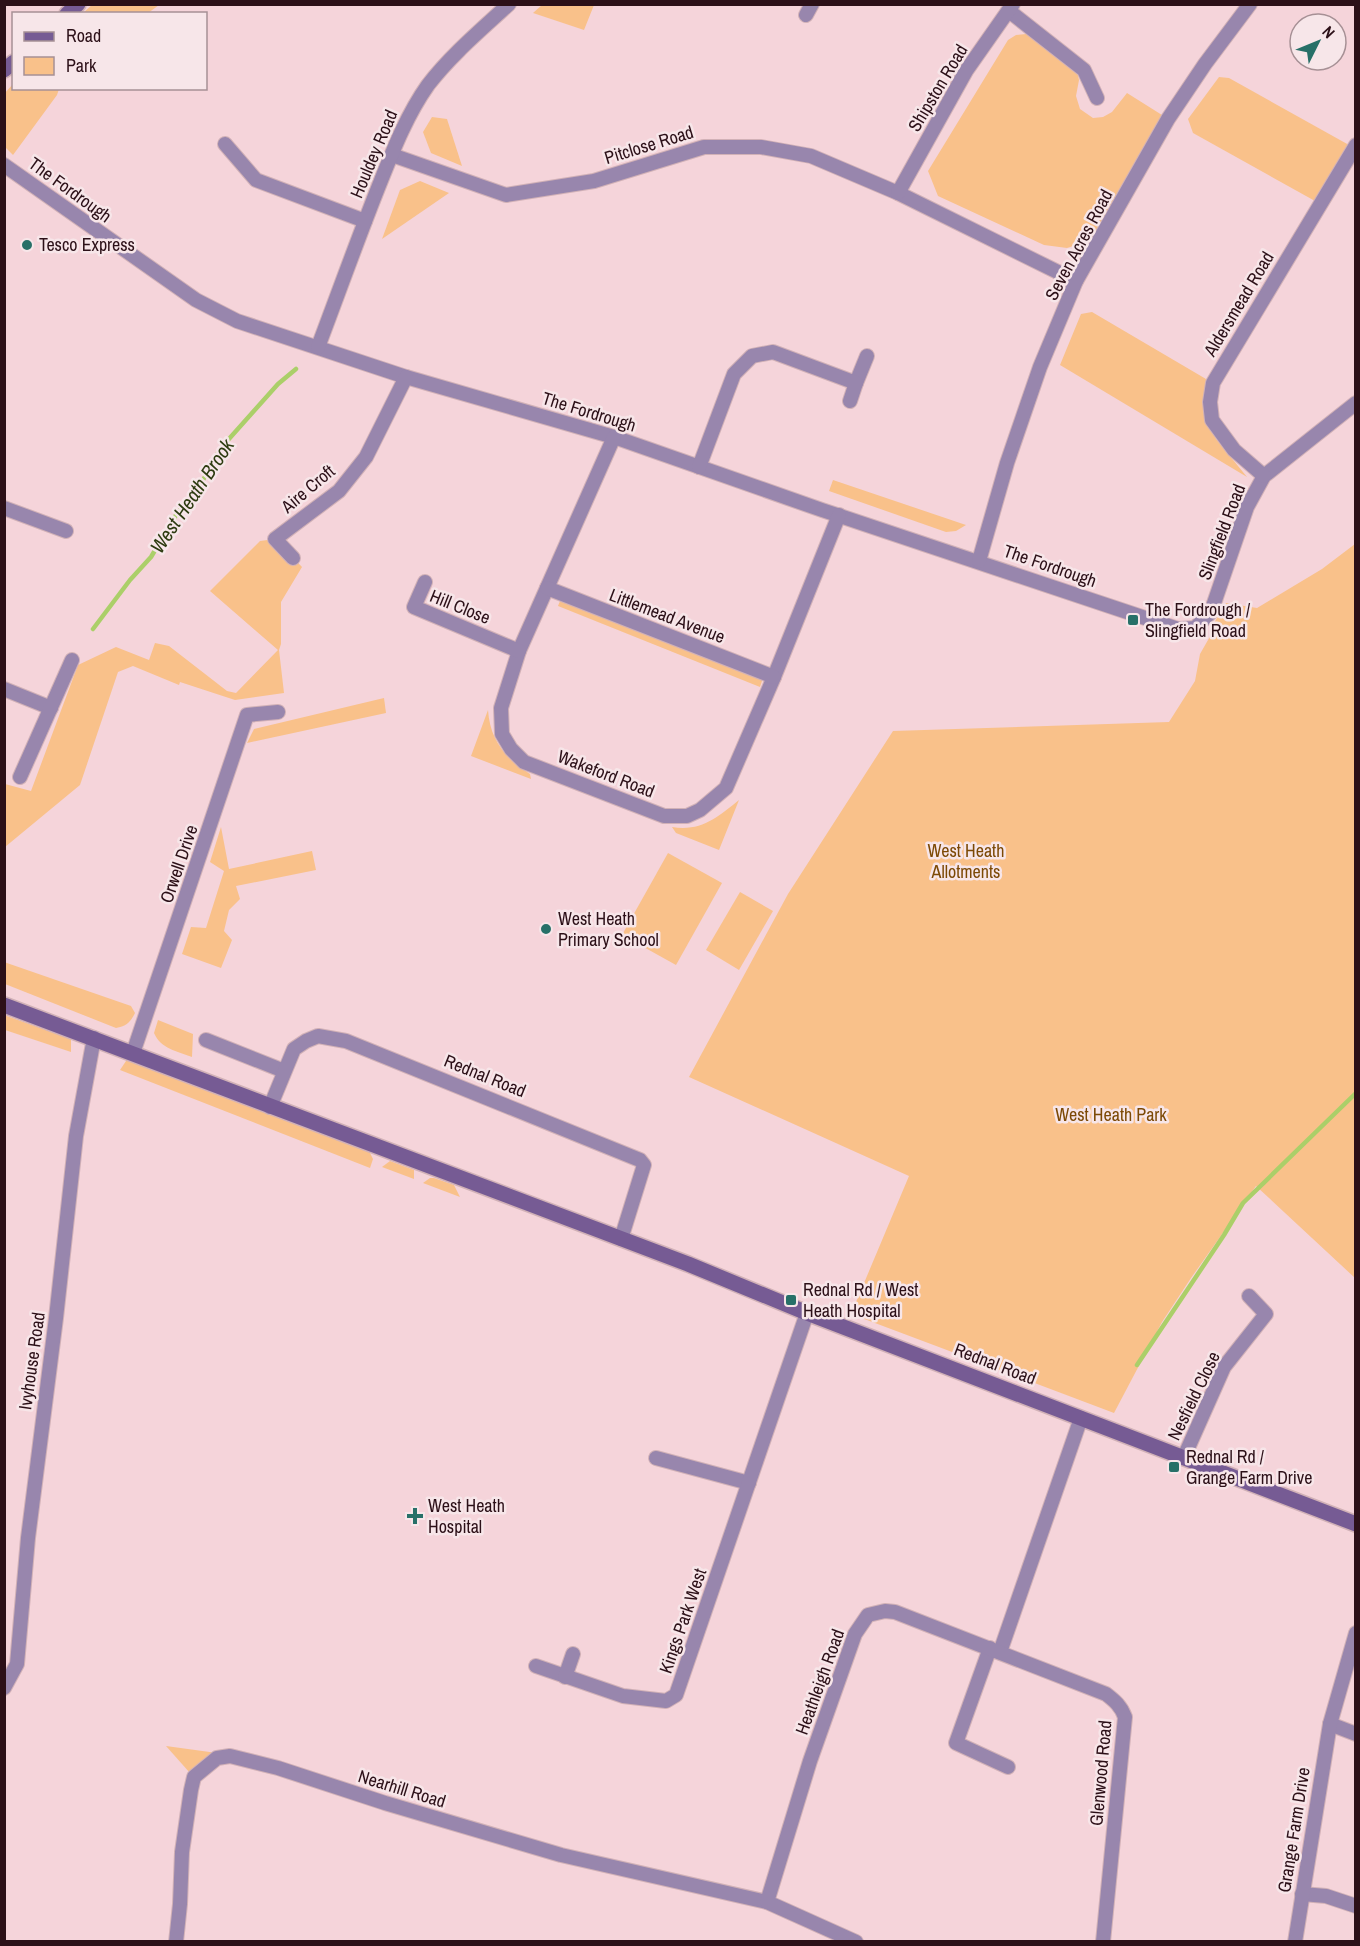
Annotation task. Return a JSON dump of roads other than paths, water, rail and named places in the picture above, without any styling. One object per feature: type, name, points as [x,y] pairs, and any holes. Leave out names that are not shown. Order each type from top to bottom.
[{"type":"street","name":"Houldey Road","points":[[318,347],[365,221],[412,110],[445,64],[509,4]]},
{"type":"street","name":"Seven Acres Road","points":[[979,561],[1007,463],[1040,367],[1076,281],[1168,119],[1205,64],[1250,4]]},
{"type":"street","points":[[1011,8],[1084,70],[1097,98]]},
{"type":"street","name":"Shipston Road","points":[[898,193],[966,71],[1011,8]]},
{"type":"street","points":[[225,144],[256,180],[365,221]]},
{"type":"street","name":"Aldersmead Road","points":[[1264,476],[1234,450],[1212,420],[1209,402],[1213,383],[1356,146]]},
{"type":"street","name":"Pitclose Road","points":[[392,155],[506,195],[594,181],[704,147],[761,147],[811,156],[898,193],[1076,281]]},
{"type":"street","name":"The Fordrough","points":[[4,165],[196,300],[237,321],[406,377],[614,437],[1178,629],[1195,628]]},
{"type":"street","points":[[699,467],[735,374],[752,356],[773,352],[856,383]]},
{"type":"street","points":[[850,401],[867,356]]},
{"type":"street","name":"Aire Croft","points":[[293,558],[275,539],[339,491],[366,458],[406,377]]},
{"type":"street","name":"Slingfield Road","points":[[1195,628],[1211,612],[1247,507],[1264,476],[1351,407],[1356,422]]},
{"type":"street","name":"Wakeford Road","points":[[614,437],[519,651],[501,708],[502,734],[524,762],[664,816],[687,816],[700,810],[726,788],[774,677],[839,515]]},
{"type":"street","points":[[4,508],[66,531]]},
{"type":"street","name":"Hill Close","points":[[425,582],[414,608],[519,651]]},
{"type":"street","name":"Littlemead Avenue","points":[[547,588],[774,677]]},
{"type":"street","points":[[20,777],[72,660]]},
{"type":"street","points":[[4,689],[51,708]]},
{"type":"street","name":"Orwell Drive","points":[[133,1053],[247,715],[278,712]]},
{"type":"street","name":"Rednal Road","points":[[4,1005],[706,1271],[807,1313],[1356,1524]]},
{"type":"street","name":"Rednal Road","points":[[270,1107],[294,1049],[318,1036],[337,1039],[640,1160],[644,1165],[621,1239]]},
{"type":"street","name":"Ivyhouse Road","points":[[4,1688],[17,1664],[28,1538],[76,1136],[94,1038]]},
{"type":"street","points":[[206,1040],[284,1071]]},
{"type":"street","name":"Nesfield Close","points":[[1184,1457],[1224,1367],[1266,1314],[1249,1296]]},
{"type":"street","name":"Kings Park West","points":[[536,1666],[623,1696],[666,1701],[676,1695],[807,1313]]},
{"type":"street","points":[[1008,1767],[956,1743],[995,1650],[1081,1418]]},
{"type":"street","points":[[656,1458],[749,1483]]},
{"type":"street","name":"Heathleigh Road","points":[[767,1902],[810,1761],[855,1634],[868,1615],[885,1611],[895,1612],[995,1650]]},
{"type":"street","name":"Grange Farm Drive","points":[[1295,1941],[1330,1724],[1356,1633]]},
{"type":"street","name":"Glenwood Road","points":[[995,1650],[1106,1694],[1117,1702],[1125,1717],[1102,1941]]},
{"type":"street","points":[[565,1677],[573,1654]]},
{"type":"street","points":[[1330,1724],[1356,1734]]},
{"type":"street","name":"Nearhill Road","points":[[176,1941],[182,1852],[194,1777],[217,1758],[230,1756],[278,1768],[385,1803],[561,1855],[767,1902]]},
{"type":"street","points":[[1302,1894],[1326,1896],[1356,1906]]},
{"type":"street","points":[[767,1902],[856,1941]]},
{"type":"waterway","name":"West Heath Brook","points":[[93,629],[130,580],[151,557],[179,510],[202,482],[220,449],[278,384],[296,369]]},
{"type":"waterway","points":[[1137,1365],[1243,1203],[1356,1093]]},
{"type":"place","name":"Tesco Express","points":[[27,245]]},
{"type":"place","name":"The Fordrough / Slingfield Road","points":[[1133,620]]},
{"type":"place","name":"West Heath Primary School","points":[[546,929]]},
{"type":"place","name":"Rednal Rd / West Heath Hospital","points":[[791,1300]]},
{"type":"place","name":"Rednal Rd / Grange Farm Drive","points":[[1174,1467]]},
{"type":"place","name":"West Heath Hospital","points":[[415,1516]]},
{"type":"park label","name":"West Heath Allotments","points":[[966,861]]},
{"type":"park label","name":"West Heath Park","points":[[1111,1115]]}]
